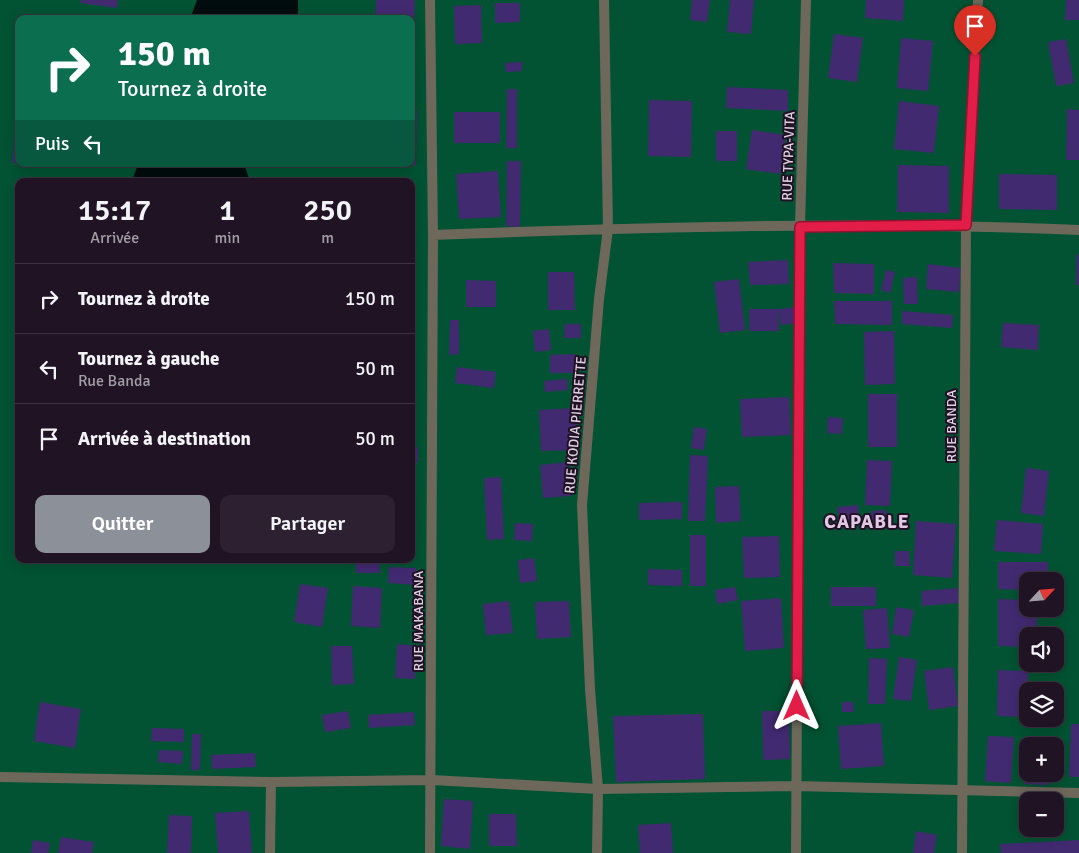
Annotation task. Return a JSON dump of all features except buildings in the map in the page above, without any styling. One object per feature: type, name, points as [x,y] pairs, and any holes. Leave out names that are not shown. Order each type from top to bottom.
[{"type":"street","name":"RUE MAKABANA","points":[[430,0],[433,235],[432,780],[430,853]]},
{"type":"street","name":"RUE KODIA PIERRETTE","points":[[597,853],[598,790],[590,690],[582,505],[599,299],[608,229],[604,0]]},
{"type":"street","name":"RUE TYPA-VITA","points":[[796,853],[800,227],[806,0]]},
{"type":"street","name":"RUE BANDA","points":[[962,853],[966,225],[978,0]]},
{"type":"street","points":[[433,235],[608,229],[966,225],[1079,230]]},
{"type":"street","points":[[0,777],[271,782],[432,780],[598,790],[796,786],[1079,794]]},
{"type":"street","points":[[270,853],[271,782]]},
{"type":"green space","points":[[0,0],[1079,0],[1079,853],[0,853]]},
{"type":"shaded area","points":[[197,0],[298,0],[297,15],[191,15]]},
{"type":"shaded area","points":[[137,167],[245,167],[249,178],[133,178]]},
{"type":"district","name":"CAPABLE","points":[[867,521]]},
{"type":"route","points":[[797,706],[800,227],[966,225],[975,56]]}]
